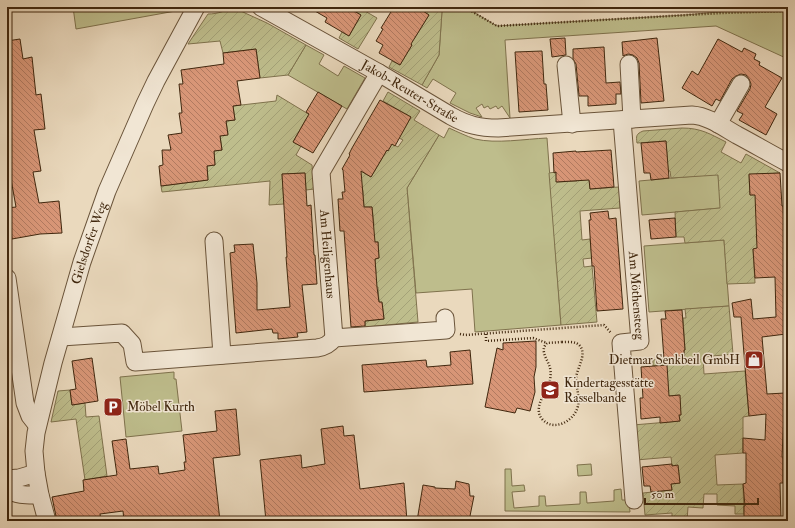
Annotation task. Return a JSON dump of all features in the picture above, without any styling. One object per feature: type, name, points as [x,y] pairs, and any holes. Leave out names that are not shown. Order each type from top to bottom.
[{"type":"street","name":"Gielsdorfer Weg","points":[[46,521],[36,473],[34,451],[38,425],[82,262],[107,191],[145,104],[196,7]]},
{"type":"street","name":"Jakob-Reuter-Straße","points":[[261,7],[461,122],[472,126],[498,128],[692,115],[705,117],[788,164]]},
{"type":"street","points":[[627,119],[629,64]]},
{"type":"street","points":[[566,65],[572,124]]},
{"type":"street","name":"Am Heiligenhaus","points":[[334,338],[321,172],[378,74]]},
{"type":"street","points":[[718,124],[741,84]]},
{"type":"street","name":"Am Möthensteeg","points":[[627,119],[640,341],[621,342],[634,500]]},
{"type":"street","points":[[214,241],[222,355]]},
{"type":"street","points":[[7,278],[25,403],[30,416],[38,425]]},
{"type":"street","points":[[61,337],[122,333],[132,344],[135,362],[316,348],[324,347],[331,343],[334,338],[445,324]]},
{"type":"street","points":[[7,479],[19,478],[36,473]]},
{"type":"street","points":[[7,490],[21,495],[40,495]]},
{"type":"path","points":[[464,7],[496,26],[722,13],[788,11]]},
{"type":"path","points":[[712,7],[722,13]]},
{"type":"path","points":[[445,324],[465,335],[604,326],[621,342]]},
{"type":"path","points":[[486,334],[486,341],[533,338],[547,343],[573,342],[579,345],[582,351],[582,359],[576,378],[578,402],[577,410],[570,419],[559,425],[552,425],[544,421],[539,412],[540,402],[551,379],[550,365],[543,352],[547,343]]},
{"type":"shaded area","points":[[73,7],[183,7],[181,10],[76,29]]},
{"type":"shaded area","points":[[233,7],[267,23],[306,45],[288,75],[260,78],[256,49],[223,53],[220,41],[188,44],[208,14],[221,12]]},
{"type":"shaded area","points":[[347,7],[358,7],[377,18],[358,49],[339,38],[342,32],[349,36],[361,15]]},
{"type":"shaded area","points":[[417,7],[435,7],[442,11],[439,55],[422,85],[389,67],[392,61],[400,65],[412,45],[391,33],[414,39],[429,15]]},
{"type":"shaded area","points":[[435,7],[465,7],[497,26],[730,11],[788,11],[788,59],[716,26],[505,40],[510,118],[502,106],[498,109],[496,106],[490,109],[488,106],[484,108],[482,104],[476,108],[482,117],[450,103],[456,93],[433,79],[427,88],[422,85],[439,55],[442,11]]},
{"type":"shaded area","points":[[719,7],[788,7],[788,11],[730,11]]},
{"type":"shaded area","points":[[306,45],[324,55],[319,64],[338,76],[344,66],[365,78],[347,109],[288,75]]},
{"type":"shaded area","points":[[388,92],[420,111],[414,120],[439,135],[407,188],[418,322],[365,327],[365,321],[384,319],[382,303],[379,302],[378,287],[367,288],[369,274],[376,273],[375,259],[379,258],[378,242],[368,242],[367,226],[374,225],[372,207],[364,207],[363,191],[356,168],[371,177],[392,144],[398,147],[403,140],[399,138],[411,117],[383,101]]},
{"type":"shaded area","points":[[277,95],[310,115],[307,120],[306,119],[293,142],[301,146],[296,155],[312,165],[314,189],[306,190],[305,173],[282,174],[284,204],[269,205],[270,181],[162,192],[161,186],[208,180],[207,166],[215,165],[214,151],[222,150],[220,136],[228,134],[226,121],[235,120],[233,106],[276,101]]},
{"type":"shaded area","points":[[449,128],[475,139],[492,141],[547,138],[561,325],[475,332],[472,289],[416,293],[407,188],[439,135],[444,138]]},
{"type":"shaded area","points":[[682,128],[700,130],[726,142],[721,152],[741,163],[746,154],[780,173],[749,175],[750,195],[762,194],[756,236],[757,241],[764,248],[753,249],[755,283],[727,284],[724,240],[685,243],[684,237],[676,237],[675,212],[720,208],[718,175],[671,178],[670,171],[668,171],[666,141],[637,143],[637,137],[639,133],[643,131]]},
{"type":"shaded area","points":[[589,171],[590,189],[619,187],[620,208],[580,211],[582,240],[590,239],[592,258],[583,259],[584,267],[592,266],[597,322],[561,325],[549,173],[556,172],[557,182],[577,181],[577,174]]},
{"type":"shaded area","points":[[718,174],[721,208],[642,215],[639,181]]},
{"type":"shaded area","points":[[724,240],[729,306],[649,312],[644,246]]},
{"type":"shaded area","points":[[729,306],[733,354],[703,357],[704,374],[745,371],[749,416],[743,417],[743,453],[715,455],[717,485],[743,484],[744,514],[735,514],[735,506],[717,505],[717,494],[704,494],[703,508],[688,507],[687,521],[672,521],[672,513],[645,515],[643,493],[672,490],[671,484],[680,483],[678,466],[672,466],[671,457],[636,460],[633,425],[680,421],[679,415],[681,415],[679,395],[657,397],[666,365],[653,366],[653,360],[684,357],[683,318],[686,318],[685,309]]},
{"type":"shaded area","points":[[174,372],[182,431],[126,437],[120,377]]},
{"type":"shaded area","points":[[70,390],[72,405],[85,403],[86,417],[99,416],[107,476],[85,480],[76,419],[51,422],[58,391]]},
{"type":"shaded area","points":[[591,464],[592,475],[578,476],[577,465]]},
{"type":"shaded area","points":[[505,469],[511,469],[512,486],[524,485],[525,491],[512,492],[514,508],[539,506],[539,496],[545,496],[546,506],[580,504],[580,492],[586,492],[587,503],[614,501],[614,490],[621,489],[622,500],[629,500],[630,512],[505,511]]},
{"type":"building","points":[[308,7],[347,7],[361,15],[349,36],[325,22],[327,18]]},
{"type":"building","points":[[394,7],[417,7],[429,15],[400,65],[379,53],[383,45],[376,41],[383,29],[381,28]]},
{"type":"building","points":[[565,38],[566,55],[552,57],[550,39]]},
{"type":"building","points":[[657,38],[664,101],[641,103],[639,63],[637,58],[633,55],[628,54],[623,56],[622,42]]},
{"type":"building","points":[[20,39],[23,59],[32,57],[36,95],[41,94],[45,129],[34,130],[41,171],[33,172],[39,203],[59,201],[62,233],[40,234],[12,239],[7,208],[16,207],[7,157],[7,41]]},
{"type":"building","points":[[718,39],[742,52],[744,48],[756,54],[754,59],[760,62],[759,65],[782,78],[765,107],[777,114],[766,135],[739,120],[743,114],[737,111],[750,89],[751,84],[746,75],[741,74],[732,79],[720,101],[716,99],[712,106],[682,88],[692,71],[698,75]]},
{"type":"building","points":[[604,47],[606,83],[620,82],[621,94],[616,94],[616,104],[588,106],[588,96],[579,96],[576,64],[573,59],[573,49]]},
{"type":"building","points":[[256,49],[260,78],[237,81],[241,105],[233,106],[235,120],[226,121],[228,135],[220,136],[222,150],[214,151],[215,165],[207,166],[208,180],[161,186],[159,166],[163,165],[162,150],[171,150],[168,135],[182,133],[179,113],[182,113],[179,84],[183,84],[181,70],[224,64],[223,53]]},
{"type":"building","points":[[542,51],[544,84],[546,84],[548,110],[519,112],[515,52]]},
{"type":"building","points":[[318,92],[342,106],[313,153],[293,142],[309,114],[306,112]]},
{"type":"building","points":[[380,100],[411,117],[395,146],[392,144],[388,151],[387,150],[371,177],[361,171],[364,207],[372,207],[375,242],[378,242],[379,258],[375,259],[377,287],[379,302],[382,302],[384,319],[365,321],[365,326],[351,327],[344,231],[340,231],[338,199],[343,199],[342,192],[345,192],[342,169],[350,155],[349,154],[352,148]]},
{"type":"building","points":[[666,141],[669,178],[651,180],[650,173],[644,173],[641,143]]},
{"type":"building","points":[[611,150],[614,187],[590,189],[589,180],[556,182],[553,153]]},
{"type":"building","points":[[305,173],[307,206],[311,205],[317,284],[302,285],[307,332],[297,333],[298,337],[278,339],[278,333],[273,333],[272,329],[236,333],[230,253],[235,252],[234,245],[253,244],[257,283],[257,310],[290,307],[282,174]]},
{"type":"building","points":[[780,173],[785,247],[787,247],[788,316],[785,316],[786,334],[762,337],[767,394],[785,393],[782,457],[783,483],[780,483],[781,521],[744,521],[745,506],[743,484],[746,483],[746,453],[743,453],[743,438],[765,440],[766,414],[749,416],[741,317],[734,317],[732,303],[751,299],[753,319],[776,317],[775,277],[755,278],[753,249],[757,248],[755,195],[750,195],[749,174]]},
{"type":"building","points":[[608,211],[609,219],[616,218],[623,309],[597,311],[589,220],[591,220],[590,213]]},
{"type":"building","points":[[675,218],[676,237],[651,239],[649,220]]},
{"type":"building","points":[[682,310],[685,350],[684,358],[664,359],[661,319],[666,319],[665,311]]},
{"type":"building","points":[[536,341],[536,367],[534,377],[535,392],[530,411],[517,408],[515,413],[485,407],[497,348],[503,350],[503,343]]},
{"type":"building","points":[[470,350],[473,384],[364,392],[362,365],[426,360],[427,367],[451,365],[450,352]]},
{"type":"building","points":[[92,358],[98,401],[72,405],[70,390],[76,389],[72,361]]},
{"type":"building","points":[[667,365],[669,396],[680,395],[680,421],[660,423],[660,417],[641,419],[640,398],[643,398],[641,367]]},
{"type":"building","points":[[236,409],[240,455],[213,458],[220,521],[124,521],[123,511],[100,514],[101,521],[57,521],[52,497],[84,491],[83,480],[117,475],[112,441],[126,439],[130,469],[158,466],[159,474],[185,470],[184,462],[186,462],[183,435],[217,431],[215,411]]},
{"type":"building","points":[[343,426],[344,436],[354,435],[360,489],[404,483],[407,521],[266,521],[260,460],[301,455],[302,468],[325,464],[321,429]]},
{"type":"building","points":[[672,464],[672,466],[678,465],[680,483],[671,484],[672,490],[651,492],[650,486],[644,486],[642,467]]},
{"type":"building","points":[[456,481],[469,484],[470,496],[474,496],[469,521],[417,521],[423,485],[435,488],[455,489]]},
{"type":"place","name":"Dietmar Senkbeil GmbH","points":[[754,360]]},
{"type":"place","name":"Kindertagesstätte Rasselbande","points":[[550,390]]},
{"type":"place","name":"Möbel Kurth","points":[[113,407]]}]
